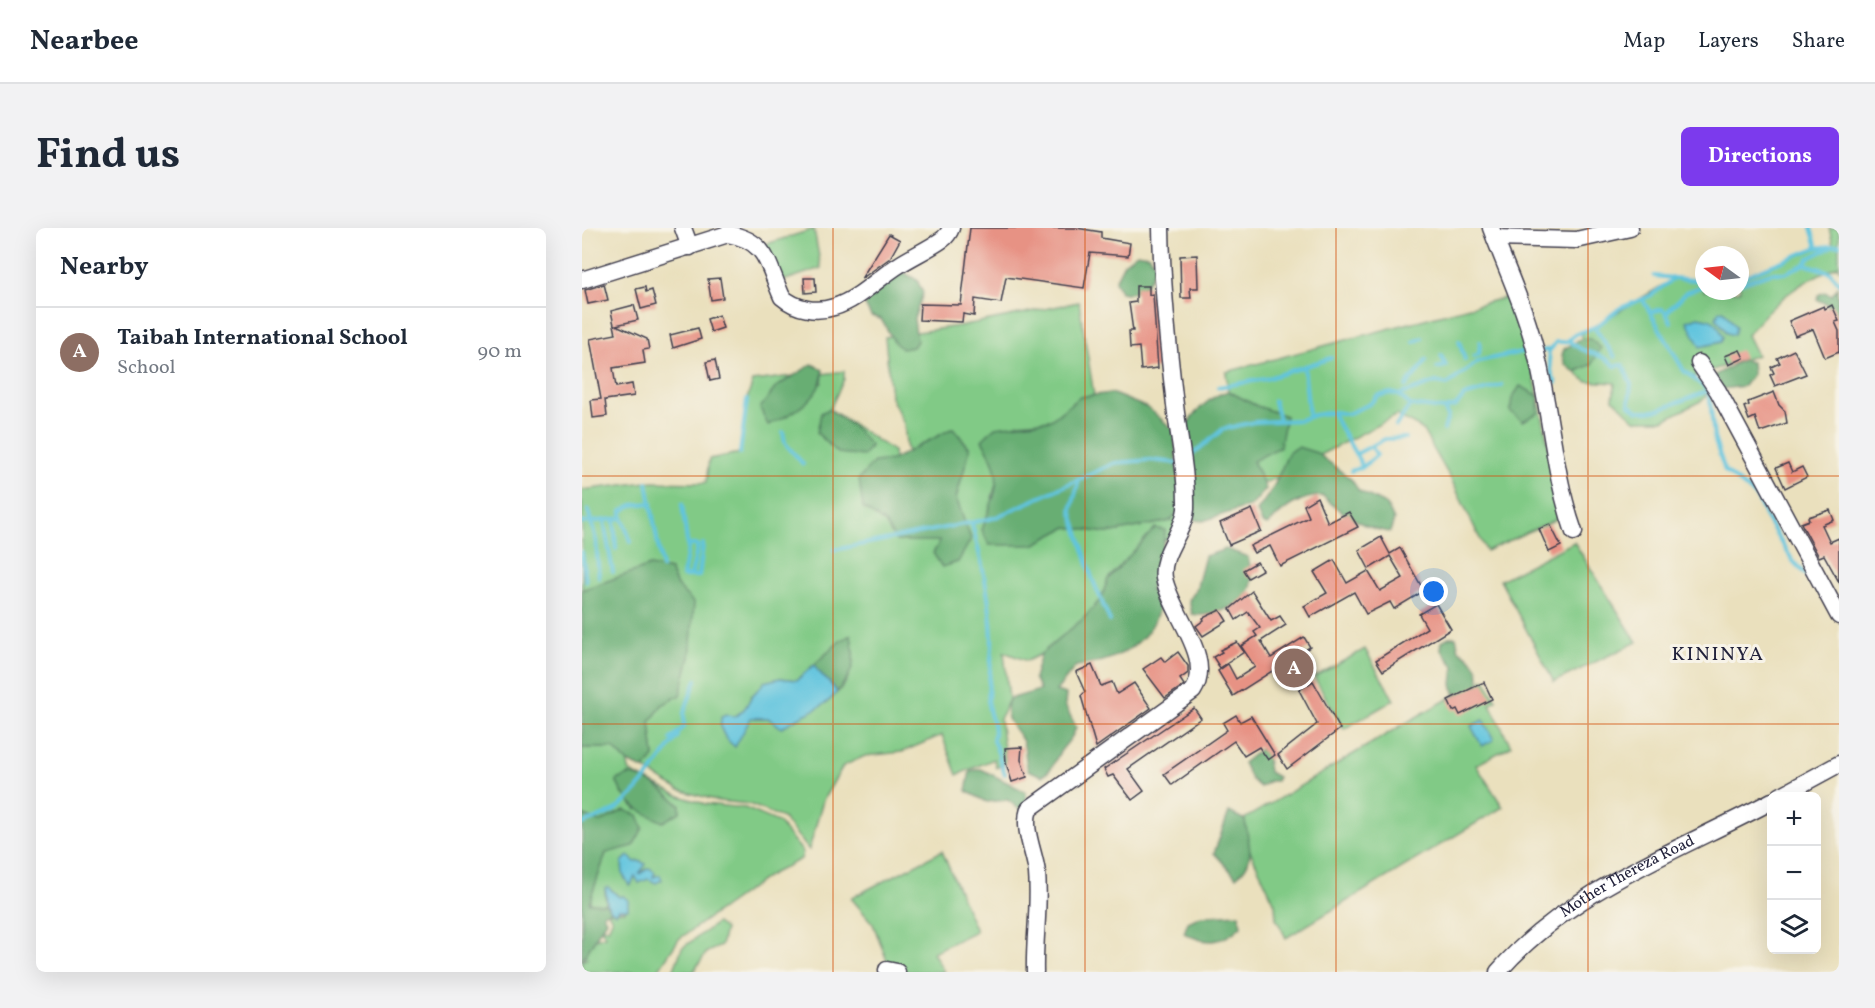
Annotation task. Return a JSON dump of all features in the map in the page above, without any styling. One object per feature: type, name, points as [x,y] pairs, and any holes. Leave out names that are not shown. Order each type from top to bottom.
[{"type":"street","points":[[682,228],[690,247]]},
{"type":"street","points":[[582,280],[690,247],[727,231],[757,244],[782,297],[788,303],[797,308],[819,309],[846,302],[900,264],[943,238],[951,228]]},
{"type":"street","points":[[1035,972],[1037,876],[1027,829],[1026,818],[1029,809],[1193,691],[1201,675],[1198,656],[1169,596],[1164,572],[1168,552],[1184,520],[1183,460],[1162,287],[1161,228]]},
{"type":"street","points":[[1574,532],[1564,502],[1528,320],[1493,233],[1576,240],[1630,228]]},
{"type":"street","points":[[1699,363],[1718,391],[1839,616]]},
{"type":"street","points":[[1787,792],[1839,764]]},
{"type":"street","name":"Mother Thereza Road","points":[[1498,972],[1522,947],[1576,905],[1767,804]]},
{"type":"green space","points":[[1829,228],[1839,228],[1839,269],[1837,266],[1810,279],[1787,294],[1747,335],[1757,355],[1692,377],[1704,386],[1706,396],[1703,400],[1664,420],[1635,420],[1613,399],[1615,383],[1586,381],[1575,372],[1592,364],[1590,340],[1581,339],[1581,334],[1673,279],[1695,280],[1695,300],[1749,300],[1749,274],[1817,248],[1833,245]]},
{"type":"green space","points":[[814,229],[821,268],[780,282],[763,245]]},
{"type":"green space","points":[[1137,253],[1149,255],[1155,263],[1151,276],[1140,290],[1121,292],[1115,281],[1124,263]]},
{"type":"green space","points":[[903,272],[917,280],[923,293],[914,319],[917,341],[913,347],[902,349],[895,343],[881,319],[871,316],[865,305],[879,282]]},
{"type":"green space","points":[[1837,288],[1839,317],[1836,319],[1826,303],[1817,300],[1818,295],[1824,292],[1832,295]]},
{"type":"green space","points":[[1511,296],[1522,317],[1563,516],[1486,551],[1452,481],[1422,429],[1397,415],[1320,455],[1289,452],[1278,477],[1263,484],[1253,461],[1286,416],[1257,407],[1228,391],[1226,372]]},
{"type":"green space","points":[[1079,302],[1094,395],[1080,397],[1051,420],[1018,423],[995,462],[998,477],[992,498],[1033,545],[1067,527],[1107,533],[1170,521],[1181,508],[1170,537],[1108,579],[1101,599],[1084,618],[1041,654],[1027,661],[1004,652],[1009,699],[1000,719],[1006,763],[996,768],[994,759],[957,775],[942,735],[902,752],[865,756],[843,766],[823,800],[809,850],[783,818],[749,804],[719,801],[679,790],[644,769],[654,756],[650,722],[662,705],[680,695],[690,657],[693,603],[677,586],[670,570],[650,566],[582,590],[582,490],[647,482],[706,483],[709,459],[740,453],[747,399],[753,381],[793,376],[776,387],[822,383],[823,374],[844,371],[844,379],[830,409],[893,451],[894,459],[863,508],[885,523],[896,541],[971,539],[956,498],[970,448],[953,428],[907,453],[904,424],[891,397],[885,337],[965,325]],"holes":[[[851,635],[850,673],[844,685],[824,702],[782,727],[768,718],[735,717],[747,709],[751,696],[780,678],[797,680],[840,641]]]},
{"type":"green space","points":[[1581,339],[1590,339],[1601,348],[1592,364],[1575,372],[1565,364],[1562,355],[1564,349]]},
{"type":"green space","points":[[1742,360],[1752,362],[1753,374],[1744,386],[1722,389],[1715,375]]},
{"type":"green space","points":[[812,364],[823,370],[821,380],[811,398],[795,411],[768,425],[760,408],[776,387]]},
{"type":"green space","points":[[1520,386],[1539,396],[1538,413],[1523,421],[1510,411],[1512,398]]},
{"type":"green space","points":[[1228,391],[1257,406],[1286,416],[1280,447],[1253,461],[1266,489],[1252,505],[1203,521],[1194,520],[1186,461],[1185,431],[1202,406]]},
{"type":"green space","points":[[1111,393],[1148,408],[1174,430],[1181,508],[1170,521],[1107,533],[1067,527],[1033,545],[989,545],[982,530],[994,494],[996,475],[994,465],[982,440],[995,427],[1051,420],[1080,397]]},
{"type":"green space","points":[[829,409],[856,429],[871,446],[863,456],[838,453],[817,433],[821,413]]},
{"type":"green space","points":[[953,428],[970,449],[956,498],[971,539],[958,562],[942,567],[933,553],[940,541],[896,541],[885,523],[863,508],[859,479],[874,462],[892,460]]},
{"type":"green space","points":[[1298,447],[1317,453],[1351,479],[1359,491],[1387,505],[1394,520],[1390,532],[1371,528],[1353,519],[1323,496],[1299,501],[1267,525],[1262,523],[1257,511],[1273,488],[1289,452]]},
{"type":"green space","points":[[1155,528],[1165,530],[1164,543],[1150,591],[1161,596],[1158,612],[1152,625],[1143,637],[1120,654],[1092,664],[1076,666],[1056,691],[1066,694],[1065,705],[1076,727],[1073,735],[1052,767],[1042,776],[1028,770],[1023,742],[1008,719],[1009,699],[1040,690],[1034,678],[1041,654],[1084,618],[1101,599],[1108,579]]},
{"type":"green space","points":[[1574,542],[1637,642],[1554,682],[1500,580]]},
{"type":"green space","points":[[1226,549],[1248,557],[1252,578],[1250,589],[1245,597],[1229,608],[1209,614],[1192,614],[1189,600],[1196,590],[1205,556]]},
{"type":"green space","points":[[650,566],[670,570],[677,586],[694,603],[690,657],[680,695],[662,705],[650,722],[654,757],[644,769],[627,762],[613,748],[582,748],[582,590]]},
{"type":"green space","points":[[851,635],[853,666],[837,692],[814,665],[840,641]]},
{"type":"green space","points":[[1449,637],[1456,637],[1459,650],[1472,660],[1479,673],[1478,685],[1466,695],[1454,693],[1452,684],[1454,666],[1441,649],[1442,641]]},
{"type":"green space","points":[[1365,649],[1394,700],[1344,729],[1314,677]]},
{"type":"green space","points":[[1485,679],[1496,700],[1490,704],[1511,746],[1476,765],[1503,807],[1286,938],[1276,918],[1275,904],[1237,823],[1422,713]]},
{"type":"green space","points":[[582,748],[613,748],[627,762],[630,772],[677,795],[705,804],[745,808],[778,822],[803,852],[801,859],[768,876],[679,939],[657,972],[582,972],[582,961],[588,958],[583,957],[595,939],[605,936],[602,930],[604,927],[608,929],[612,920],[608,912],[625,911],[627,900],[623,896],[619,897],[612,890],[605,889],[606,904],[589,903],[606,853],[600,822],[582,815]],"holes":[[[629,775],[637,811],[621,792],[617,780]]]},
{"type":"green space","points":[[1262,748],[1266,750],[1269,772],[1278,777],[1276,781],[1270,781],[1260,787],[1251,779],[1243,763]]},
{"type":"green space","points":[[981,769],[1026,792],[1027,807],[1020,810],[1008,800],[987,802],[966,791],[970,771]]},
{"type":"green space","points":[[629,775],[643,778],[656,786],[680,805],[680,812],[663,822],[635,806],[624,795],[616,780]]},
{"type":"green space","points":[[624,810],[638,815],[643,828],[633,846],[606,853],[589,903],[606,904],[611,911],[603,914],[606,920],[582,961],[582,815],[600,822]]},
{"type":"green space","points":[[1229,812],[1245,820],[1250,851],[1247,864],[1236,877],[1214,853]]},
{"type":"green space","points":[[942,851],[976,931],[933,952],[944,972],[910,972],[889,966],[873,924],[851,898]]},
{"type":"green space","points":[[1239,914],[1241,926],[1221,939],[1200,940],[1184,933],[1188,922],[1201,916]]},
{"type":"green space","points":[[717,923],[725,929],[721,946],[707,952],[693,972],[673,972],[682,948]]},
{"type":"water","points":[[1723,310],[1736,327],[1734,335],[1727,333],[1716,318],[1719,311]]},
{"type":"water","points":[[1698,317],[1711,320],[1717,325],[1723,337],[1721,342],[1700,347],[1687,321]]},
{"type":"water","points":[[814,665],[837,692],[832,698],[782,728],[768,718],[751,718],[735,747],[728,741],[721,729],[722,716],[726,714],[734,717],[741,712],[764,682],[780,678],[797,680]]},
{"type":"water","points":[[1483,720],[1494,740],[1482,746],[1471,726]]},
{"type":"water","points":[[628,856],[635,862],[646,864],[639,874],[649,868],[655,872],[653,877],[660,875],[662,880],[656,883],[648,879],[639,883],[635,876],[629,885],[623,875],[622,862]]},
{"type":"water","points":[[608,887],[619,897],[623,896],[628,900],[628,909],[619,909],[616,913],[610,909],[605,888]]},
{"type":"building","points":[[970,228],[1076,228],[1101,232],[1101,238],[1130,243],[1128,256],[1090,253],[1084,288],[1006,277],[1001,303],[975,299],[974,316],[963,314],[962,322],[919,320],[920,304],[961,305]]},
{"type":"building","points":[[889,234],[900,240],[890,258],[861,279]]},
{"type":"building","points":[[1197,255],[1198,288],[1190,288],[1191,298],[1181,298],[1180,256]]},
{"type":"building","points":[[720,278],[723,298],[711,300],[708,279]]},
{"type":"building","points":[[804,278],[815,278],[816,292],[805,293]]},
{"type":"building","points":[[604,284],[608,300],[588,304],[585,290]]},
{"type":"building","points":[[1136,286],[1149,286],[1149,295],[1153,294],[1158,368],[1141,370],[1139,347],[1130,348],[1129,331],[1133,331],[1129,303],[1136,302]]},
{"type":"building","points":[[645,287],[646,292],[652,290],[656,305],[641,309],[636,289]]},
{"type":"building","points":[[634,305],[638,320],[616,325],[647,339],[649,349],[643,350],[645,363],[613,368],[616,387],[632,384],[634,396],[605,400],[607,416],[593,418],[591,400],[601,399],[590,339],[616,334],[611,311]]},
{"type":"building","points":[[1832,305],[1839,321],[1835,322],[1839,331],[1839,352],[1825,358],[1813,329],[1795,336],[1789,321],[1824,306],[1825,309]]},
{"type":"building","points":[[719,315],[723,328],[711,332],[707,319]]},
{"type":"building","points":[[698,328],[701,339],[673,348],[670,335]]},
{"type":"building","points":[[1740,350],[1744,358],[1729,365],[1725,356]]},
{"type":"building","points":[[1794,350],[1806,374],[1775,386],[1770,375],[1774,373],[1771,367],[1780,363],[1777,358]]},
{"type":"building","points":[[715,360],[719,379],[710,381],[706,362]]},
{"type":"building","points":[[1774,392],[1779,405],[1785,411],[1787,423],[1760,432],[1755,417],[1749,420],[1744,407],[1749,405],[1748,402]]},
{"type":"building","points":[[1788,463],[1792,472],[1802,467],[1807,477],[1785,488],[1776,468]]},
{"type":"building","points":[[1317,497],[1328,523],[1349,512],[1358,527],[1280,566],[1270,546],[1254,553],[1250,546],[1309,517],[1304,505]]},
{"type":"building","points":[[1252,509],[1261,531],[1229,545],[1220,523]]},
{"type":"building","points":[[1830,510],[1834,520],[1822,525],[1830,542],[1839,538],[1839,582],[1824,555],[1819,557],[1801,523],[1809,520],[1808,517]]},
{"type":"building","points":[[1550,524],[1561,546],[1549,552],[1539,529]]},
{"type":"building","points":[[1381,537],[1390,554],[1400,548],[1424,591],[1394,609],[1390,602],[1366,614],[1354,592],[1310,617],[1304,606],[1327,593],[1314,572],[1334,560],[1347,583],[1368,571],[1380,591],[1403,578],[1390,556],[1369,569],[1359,550]]},
{"type":"building","points":[[1257,562],[1262,570],[1248,578],[1243,570]]},
{"type":"building","points":[[1252,591],[1271,621],[1280,616],[1286,625],[1261,641],[1271,658],[1304,637],[1310,647],[1233,696],[1218,671],[1228,664],[1236,679],[1255,667],[1241,646],[1257,636],[1254,632],[1260,628],[1248,612],[1236,620],[1230,609]]},
{"type":"building","points":[[1436,604],[1451,629],[1383,671],[1376,660],[1427,628],[1419,614]]},
{"type":"building","points":[[1220,610],[1227,621],[1203,636],[1196,626],[1204,620],[1203,618]]},
{"type":"building","points":[[1237,642],[1244,652],[1220,668],[1213,657],[1222,652],[1220,650]]},
{"type":"building","points":[[1178,652],[1188,666],[1188,673],[1180,679],[1184,685],[1165,698],[1143,669],[1161,657],[1165,662]]},
{"type":"building","points":[[1092,665],[1101,686],[1112,682],[1117,694],[1134,683],[1151,708],[1096,747],[1081,696],[1085,692],[1076,672]]},
{"type":"building","points":[[1313,681],[1340,729],[1287,769],[1278,755],[1317,724],[1299,690]]},
{"type":"building","points":[[1484,682],[1492,699],[1460,715],[1457,709],[1453,711],[1448,700]]},
{"type":"building","points":[[1194,708],[1201,718],[1128,769],[1144,791],[1132,800],[1113,775],[1108,777],[1104,769]]},
{"type":"building","points":[[1236,715],[1240,722],[1251,716],[1275,755],[1268,760],[1259,747],[1244,756],[1234,741],[1172,785],[1164,774],[1227,730],[1223,723]]},
{"type":"building","points":[[1022,747],[1021,760],[1027,777],[1012,782],[1006,763],[1005,748]]},
{"type":"waterway","points":[[1811,228],[1817,247]]},
{"type":"waterway","points":[[1749,274],[1815,248],[1839,245]]},
{"type":"waterway","points":[[1749,280],[1771,273],[1785,273],[1805,264],[1809,258],[1829,248]]},
{"type":"waterway","points":[[1805,264],[1830,272],[1839,283]]},
{"type":"waterway","points":[[1654,276],[1695,280]]},
{"type":"waterway","points":[[1541,351],[1551,349],[1556,342],[1566,342],[1576,334],[1597,326],[1620,308],[1650,296],[1673,279]]},
{"type":"waterway","points":[[1651,312],[1662,309],[1666,313],[1686,292],[1695,289]]},
{"type":"waterway","points":[[1643,300],[1684,371],[1709,391],[1714,438],[1725,471],[1757,497],[1765,516],[1793,561],[1813,583]]},
{"type":"waterway","points":[[1666,313],[1671,322]]},
{"type":"waterway","points":[[1594,327],[1615,357]]},
{"type":"waterway","points":[[1414,342],[1422,338]]},
{"type":"waterway","points":[[1569,340],[1574,345],[1605,358],[1615,366],[1623,365],[1631,384],[1629,404],[1637,411],[1655,411],[1708,391]]},
{"type":"waterway","points":[[1459,341],[1465,360]]},
{"type":"waterway","points":[[1474,356],[1479,354],[1480,342]]},
{"type":"waterway","points":[[1187,459],[1223,429],[1254,422],[1300,420],[1335,412],[1347,414],[1370,404],[1377,396],[1391,393],[1399,395],[1436,382],[1447,385],[1479,361],[1531,350]]},
{"type":"waterway","points":[[1548,350],[1552,375],[1556,383]]},
{"type":"waterway","points":[[1437,368],[1446,366],[1441,355]]},
{"type":"waterway","points":[[1218,387],[1265,379],[1331,358]]},
{"type":"waterway","points":[[1406,386],[1426,360]]},
{"type":"waterway","points":[[1304,366],[1309,417]]},
{"type":"waterway","points":[[1444,409],[1456,406],[1464,396],[1502,385]]},
{"type":"waterway","points":[[1399,395],[1410,405],[1444,409],[1448,416],[1444,430]]},
{"type":"waterway","points":[[740,453],[747,399]]},
{"type":"waterway","points":[[1274,401],[1279,420]]},
{"type":"waterway","points":[[1396,426],[1410,405]]},
{"type":"waterway","points":[[1332,413],[1363,467]]},
{"type":"waterway","points":[[783,432],[785,443],[803,464]]},
{"type":"waterway","points":[[1356,454],[1385,439],[1405,438]]},
{"type":"waterway","points":[[1351,471],[1363,467],[1377,455],[1371,446]]},
{"type":"waterway","points":[[834,550],[994,518],[1115,463],[1150,460],[1178,463]]},
{"type":"waterway","points":[[1079,480],[1071,510],[1092,578],[1110,621]]},
{"type":"waterway","points":[[647,482],[662,568]]},
{"type":"waterway","points":[[582,523],[622,518],[622,511],[632,505],[651,503]]},
{"type":"waterway","points":[[682,504],[688,549],[683,576],[699,576],[703,544]]},
{"type":"waterway","points":[[588,510],[596,540],[599,578]]},
{"type":"waterway","points":[[622,518],[631,542]]},
{"type":"waterway","points":[[614,520],[616,549]]},
{"type":"waterway","points":[[604,522],[613,572]]},
{"type":"waterway","points":[[972,524],[990,611],[992,648],[988,707],[994,729],[993,741],[1005,774]]},
{"type":"waterway","points":[[687,545],[698,545],[691,576]]},
{"type":"waterway","points":[[582,552],[586,581]]},
{"type":"waterway","points":[[582,824],[607,815],[616,809],[644,782],[678,736],[671,739],[684,727],[684,713],[696,680]]},
{"type":"place","name":"Taibah International School","points":[[1294,668]]},
{"type":"district","name":"KININYA","points":[[1718,655]]}]
